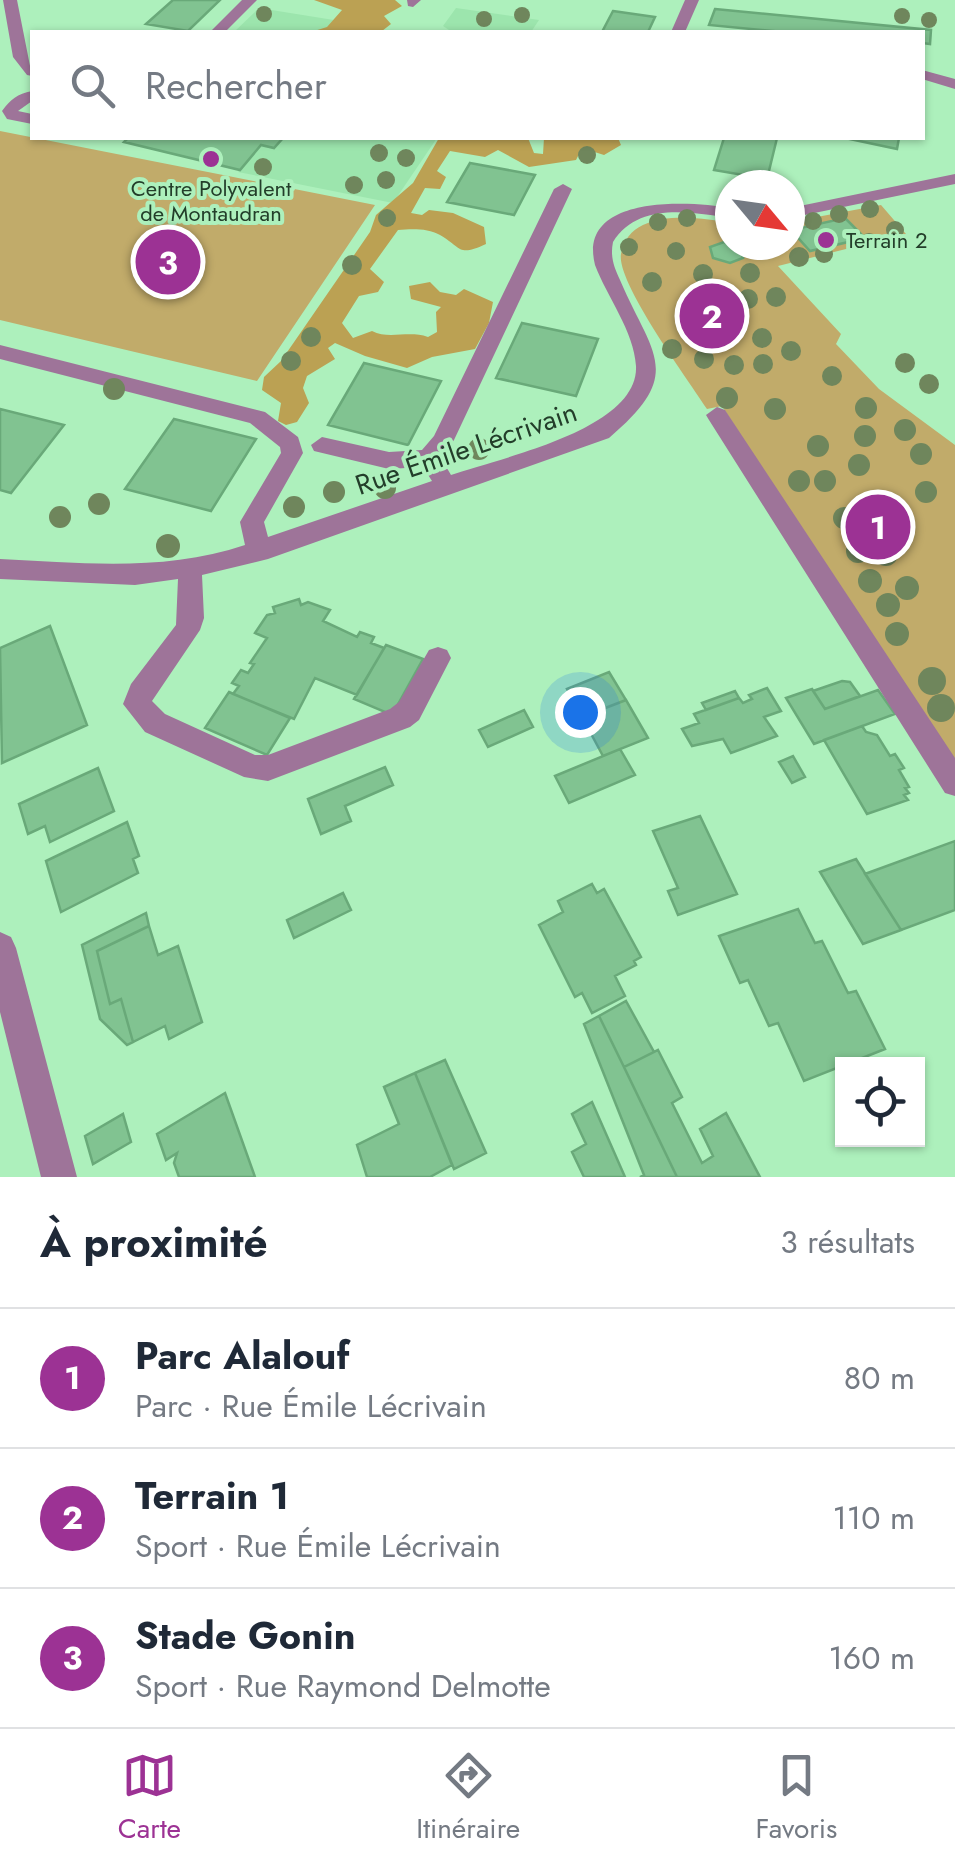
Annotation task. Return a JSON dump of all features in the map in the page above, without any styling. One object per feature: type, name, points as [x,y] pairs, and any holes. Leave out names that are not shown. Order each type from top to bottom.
[{"type":"street","points":[[10,0],[21,56],[30,69]]},
{"type":"street","points":[[679,30],[692,0]]},
{"type":"street","points":[[219,30],[250,1]]},
{"type":"street","points":[[925,75],[955,87]]},
{"type":"street","points":[[925,89],[955,87]]},
{"type":"street","points":[[30,96],[22,98],[10,111],[13,116],[30,120]]},
{"type":"street","points":[[805,210],[955,179]]},
{"type":"street","points":[[322,444],[392,462],[411,463],[429,457],[444,440],[563,189]]},
{"type":"street","name":"Rue Émile Lécrivain","points":[[0,568],[135,575],[190,570],[259,552],[581,442],[627,412],[644,384],[646,358],[636,324],[604,266],[606,237],[618,224],[647,209],[678,206],[715,211]]},
{"type":"street","points":[[0,352],[242,410],[268,426],[290,443],[292,453],[252,522],[259,552]]},
{"type":"street","points":[[717,415],[955,783]]},
{"type":"street","points":[[429,457],[447,487]]},
{"type":"street","points":[[190,570],[191,618],[187,630],[141,692],[138,704],[154,723],[254,768],[268,768],[400,718],[409,711],[438,658]]},
{"type":"street","points":[[0,948],[59,1177]]},
{"type":"shaded area","points":[[314,0],[395,0],[402,6],[384,16],[391,24],[383,30],[317,30],[327,27],[342,10]]},
{"type":"shaded area","points":[[259,8],[371,26],[367,30],[236,30]]},
{"type":"shaded area","points":[[456,8],[539,20],[532,30],[449,30],[443,26]]},
{"type":"shaded area","points":[[0,131],[30,140],[375,205],[257,381],[0,320]]},
{"type":"shaded area","points":[[281,140],[436,140],[393,203],[238,172],[261,145],[274,147]]},
{"type":"shaded area","points":[[438,140],[529,140],[534,153],[543,154],[544,140],[619,140],[621,145],[604,155],[582,148],[576,160],[529,167],[498,150],[485,157],[450,151],[437,171],[446,177],[440,189],[425,188],[411,213],[453,213],[484,227],[486,244],[465,250],[430,231],[398,230],[370,269],[384,282],[378,292],[359,296],[342,323],[353,338],[372,331],[428,337],[437,332],[436,312],[441,307],[411,299],[409,286],[430,282],[440,292],[456,295],[464,289],[493,302],[489,323],[475,349],[432,357],[407,368],[335,343],[328,348],[335,359],[307,376],[303,388],[309,403],[297,422],[286,425],[278,421],[281,403],[262,390],[264,377],[281,361],[370,232],[376,215],[413,183]]},
{"type":"shaded area","points":[[881,205],[906,234],[805,259],[805,219]]},
{"type":"shaded area","points":[[684,218],[715,221],[715,260],[802,260],[778,266],[841,334],[836,344],[879,389],[955,445],[955,769],[722,406],[707,409],[630,286],[621,254],[627,239],[637,228],[651,222]]},
{"type":"building","points":[[173,0],[220,0],[189,30],[146,24]]},
{"type":"building","points":[[715,9],[931,30],[930,44],[925,43],[925,30],[762,30],[709,25]]},
{"type":"building","points":[[613,11],[655,17],[649,30],[603,30]]},
{"type":"building","name":"Centre Polyvalent de Montaudran","points":[[281,140],[274,148],[261,145],[240,170],[124,142]]},
{"type":"building","points":[[723,140],[777,140],[769,170],[715,170]]},
{"type":"building","points":[[854,140],[899,140],[897,149]]},
{"type":"building","points":[[470,163],[535,175],[514,215],[447,202]]},
{"type":"building","points":[[845,218],[865,238],[810,251],[805,245],[805,227]]},
{"type":"building","points":[[522,323],[598,339],[576,396],[496,378]]},
{"type":"building","points":[[364,363],[441,381],[408,445],[328,425]]},
{"type":"building","points":[[0,409],[64,425],[11,493],[0,490]]},
{"type":"building","points":[[174,419],[256,439],[211,511],[125,489]]},
{"type":"building","points":[[299,599],[301,605],[308,602],[330,610],[323,621],[357,637],[360,632],[374,637],[371,643],[384,648],[357,695],[315,678],[294,719],[233,694],[239,686],[232,683],[241,670],[248,673],[254,664],[250,663],[267,638],[255,633],[267,615],[275,613],[273,607]]},
{"type":"building","points":[[50,626],[87,725],[2,763],[0,648]]},
{"type":"building","points":[[386,645],[423,659],[392,715],[354,699]]},
{"type":"building","points":[[609,672],[626,700],[582,717],[567,689]]},
{"type":"building","points":[[850,682],[860,696],[825,709],[813,691]]},
{"type":"building","points":[[767,688],[781,711],[764,717],[777,736],[731,753],[723,739],[692,746],[682,729],[699,723],[694,714],[739,698],[743,703],[752,699],[749,695]]},
{"type":"building","points":[[812,689],[825,709],[878,690],[895,714],[814,744],[786,698]]},
{"type":"building","points":[[735,691],[739,698],[706,710],[702,703]]},
{"type":"building","points":[[229,692],[290,718],[267,755],[205,728]]},
{"type":"building","points":[[626,700],[648,738],[603,756],[582,717]]},
{"type":"building","points":[[524,710],[533,727],[488,747],[479,730]]},
{"type":"building","points":[[862,726],[866,732],[877,735],[890,756],[895,754],[909,787],[905,788],[909,793],[904,795],[908,800],[867,814],[824,740]]},
{"type":"building","points":[[620,749],[635,775],[569,803],[555,776]]},
{"type":"building","points":[[793,756],[805,777],[792,783],[779,762]]},
{"type":"building","points":[[385,767],[393,785],[345,806],[351,821],[321,834],[308,799]]},
{"type":"building","points":[[98,768],[114,811],[50,842],[45,826],[28,834],[19,804]]},
{"type":"building","points":[[700,816],[737,894],[678,915],[668,891],[678,888],[653,831]]},
{"type":"building","points":[[127,822],[139,856],[133,859],[138,873],[61,912],[46,861]]},
{"type":"building","points":[[955,841],[955,910],[901,930],[865,874]]},
{"type":"building","points":[[856,859],[901,930],[863,944],[820,872]]},
{"type":"building","points":[[592,884],[597,893],[604,889],[641,957],[634,961],[636,965],[615,976],[625,996],[592,1013],[582,993],[575,997],[539,925],[563,912],[558,901]]},
{"type":"building","points":[[343,893],[351,910],[294,938],[287,920]]},
{"type":"building","points":[[798,909],[815,943],[822,941],[848,993],[856,991],[885,1049],[865,1057],[835,1057],[835,1069],[804,1081],[778,1023],[769,1026],[748,980],[740,983],[719,936]]},
{"type":"building","points":[[146,913],[149,926],[97,951],[110,1004],[121,999],[133,1042],[127,1045],[100,1019],[82,945]]},
{"type":"building","points":[[149,926],[158,955],[178,946],[202,1022],[169,1039],[165,1026],[133,1042],[121,999],[110,1004],[97,951]]},
{"type":"building","points":[[626,1001],[654,1052],[624,1067],[599,1016]]},
{"type":"building","points":[[599,1016],[677,1177],[640,1177],[644,1175],[584,1024]]},
{"type":"building","points":[[658,1050],[682,1097],[672,1103],[702,1163],[713,1156],[700,1129],[726,1113],[760,1177],[677,1177],[624,1067]]},
{"type":"building","points":[[445,1060],[486,1153],[454,1169],[415,1073]]},
{"type":"building","points":[[415,1073],[452,1165],[430,1177],[367,1177],[357,1145],[399,1124],[384,1087]]},
{"type":"building","points":[[225,1093],[255,1177],[179,1177],[174,1163],[177,1153],[166,1160],[157,1134]]},
{"type":"building","points":[[592,1102],[625,1177],[584,1177],[572,1152],[586,1144],[572,1114]]},
{"type":"building","points":[[123,1114],[131,1142],[93,1164],[85,1136]]},
{"type":"place","name":"Centre Polyvalent de Montaudran","points":[[211,159]]},
{"type":"place","name":"Terrain 2","points":[[826,240]]},
{"type":"place","name":"Stade Gonin","points":[[168,262]]},
{"type":"place","name":"Terrain 1","points":[[712,316]]},
{"type":"place","name":"Parc Alalouf","points":[[878,527]]}]
